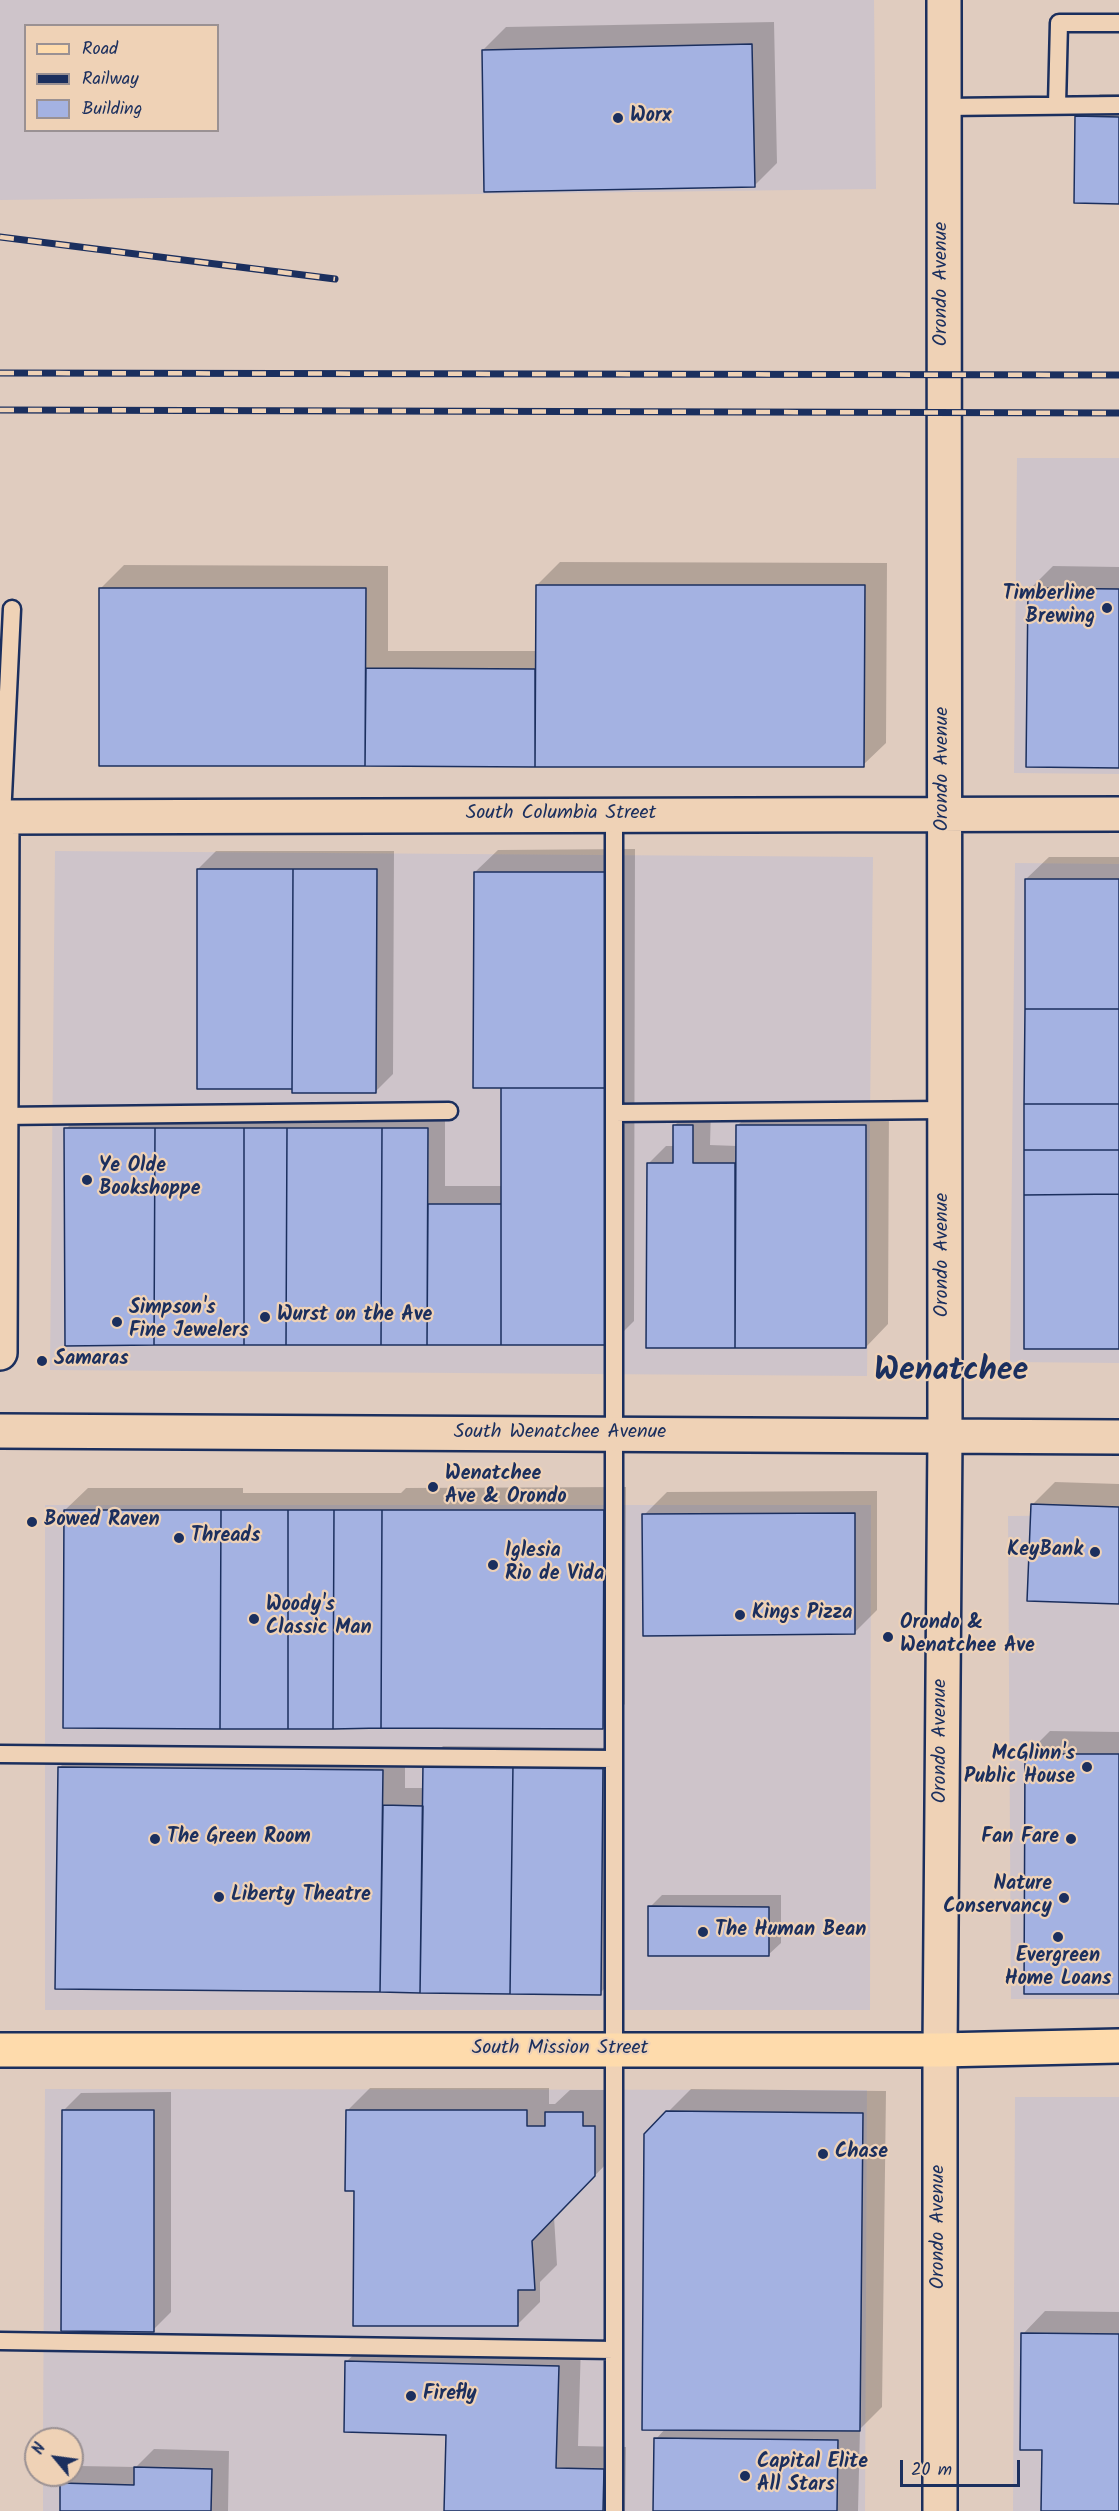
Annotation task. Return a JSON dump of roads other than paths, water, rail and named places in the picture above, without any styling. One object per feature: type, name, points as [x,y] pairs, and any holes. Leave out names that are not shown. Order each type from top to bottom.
[{"type":"main road","name":"Orondo Avenue","points":[[940,2511],[940,2050],[945,1436],[942,302],[944,0]]},
{"type":"main road","name":"South Columbia Street","points":[[1,817],[1119,814]]},
{"type":"main road","points":[[0,1353],[1,817]]},
{"type":"main road","name":"South Wenatchee Avenue","points":[[0,1431],[1119,1437]]},
{"type":"main road","name":"South Mission Street","points":[[0,2050],[940,2050],[1119,2046]]},
{"type":"lane","points":[[1057,105],[1059,23],[1119,23]]},
{"type":"lane","points":[[945,107],[1119,105]]},
{"type":"lane","points":[[1,817],[12,609]]},
{"type":"lane","points":[[614,815],[614,2511]]},
{"type":"lane","points":[[614,1113],[944,1110]]},
{"type":"lane","points":[[0,1116],[449,1112]]},
{"type":"lane","points":[[0,1754],[614,1759]]},
{"type":"lane","points":[[0,2341],[614,2350]]},
{"type":"railway","points":[[0,237],[335,279]]},
{"type":"railway","points":[[0,373],[1119,375]]},
{"type":"railway","points":[[0,410],[1119,413]]},
{"type":"place","name":"Worx","points":[[618,118]]},
{"type":"place","name":"Timberline Brewing","points":[[1107,608]]},
{"type":"place","name":"Ye Olde Bookshoppe","points":[[87,1180]]},
{"type":"place","name":"Wurst on the Ave","points":[[265,1317]]},
{"type":"place","name":"Simpson's Fine Jewelers","points":[[117,1322]]},
{"type":"place","name":"Samaras","points":[[42,1361]]},
{"type":"place","name":"Wenatchee Ave & Orondo","points":[[433,1487]]},
{"type":"place","name":"Bowed Raven","points":[[32,1522]]},
{"type":"place","name":"Threads","points":[[179,1538]]},
{"type":"place","name":"KeyBank","points":[[1095,1552]]},
{"type":"place","name":"Iglesia Rio de Vida","points":[[493,1565]]},
{"type":"place","name":"Kings Pizza","points":[[740,1615]]},
{"type":"place","name":"Woody's Classic Man","points":[[254,1619]]},
{"type":"place","name":"Orondo & Wenatchee Ave","points":[[888,1637]]},
{"type":"place","name":"McGlinn's Public House","points":[[1087,1767]]},
{"type":"place","name":"The Green Room","points":[[155,1839]]},
{"type":"place","name":"Fan Fare","points":[[1071,1839]]},
{"type":"place","name":"Liberty Theatre","points":[[219,1897]]},
{"type":"place","name":"Nature Conservancy","points":[[1064,1898]]},
{"type":"place","name":"The Human Bean","points":[[703,1932]]},
{"type":"place","name":"Evergreen Home Loans","points":[[1058,1937]]},
{"type":"place","name":"Chase","points":[[823,2154]]},
{"type":"place","name":"Firefly","points":[[411,2396]]},
{"type":"place","name":"Capital Elite All Stars","points":[[745,2476]]},
{"type":"district","name":"Wenatchee","points":[[951,1374]]}]
